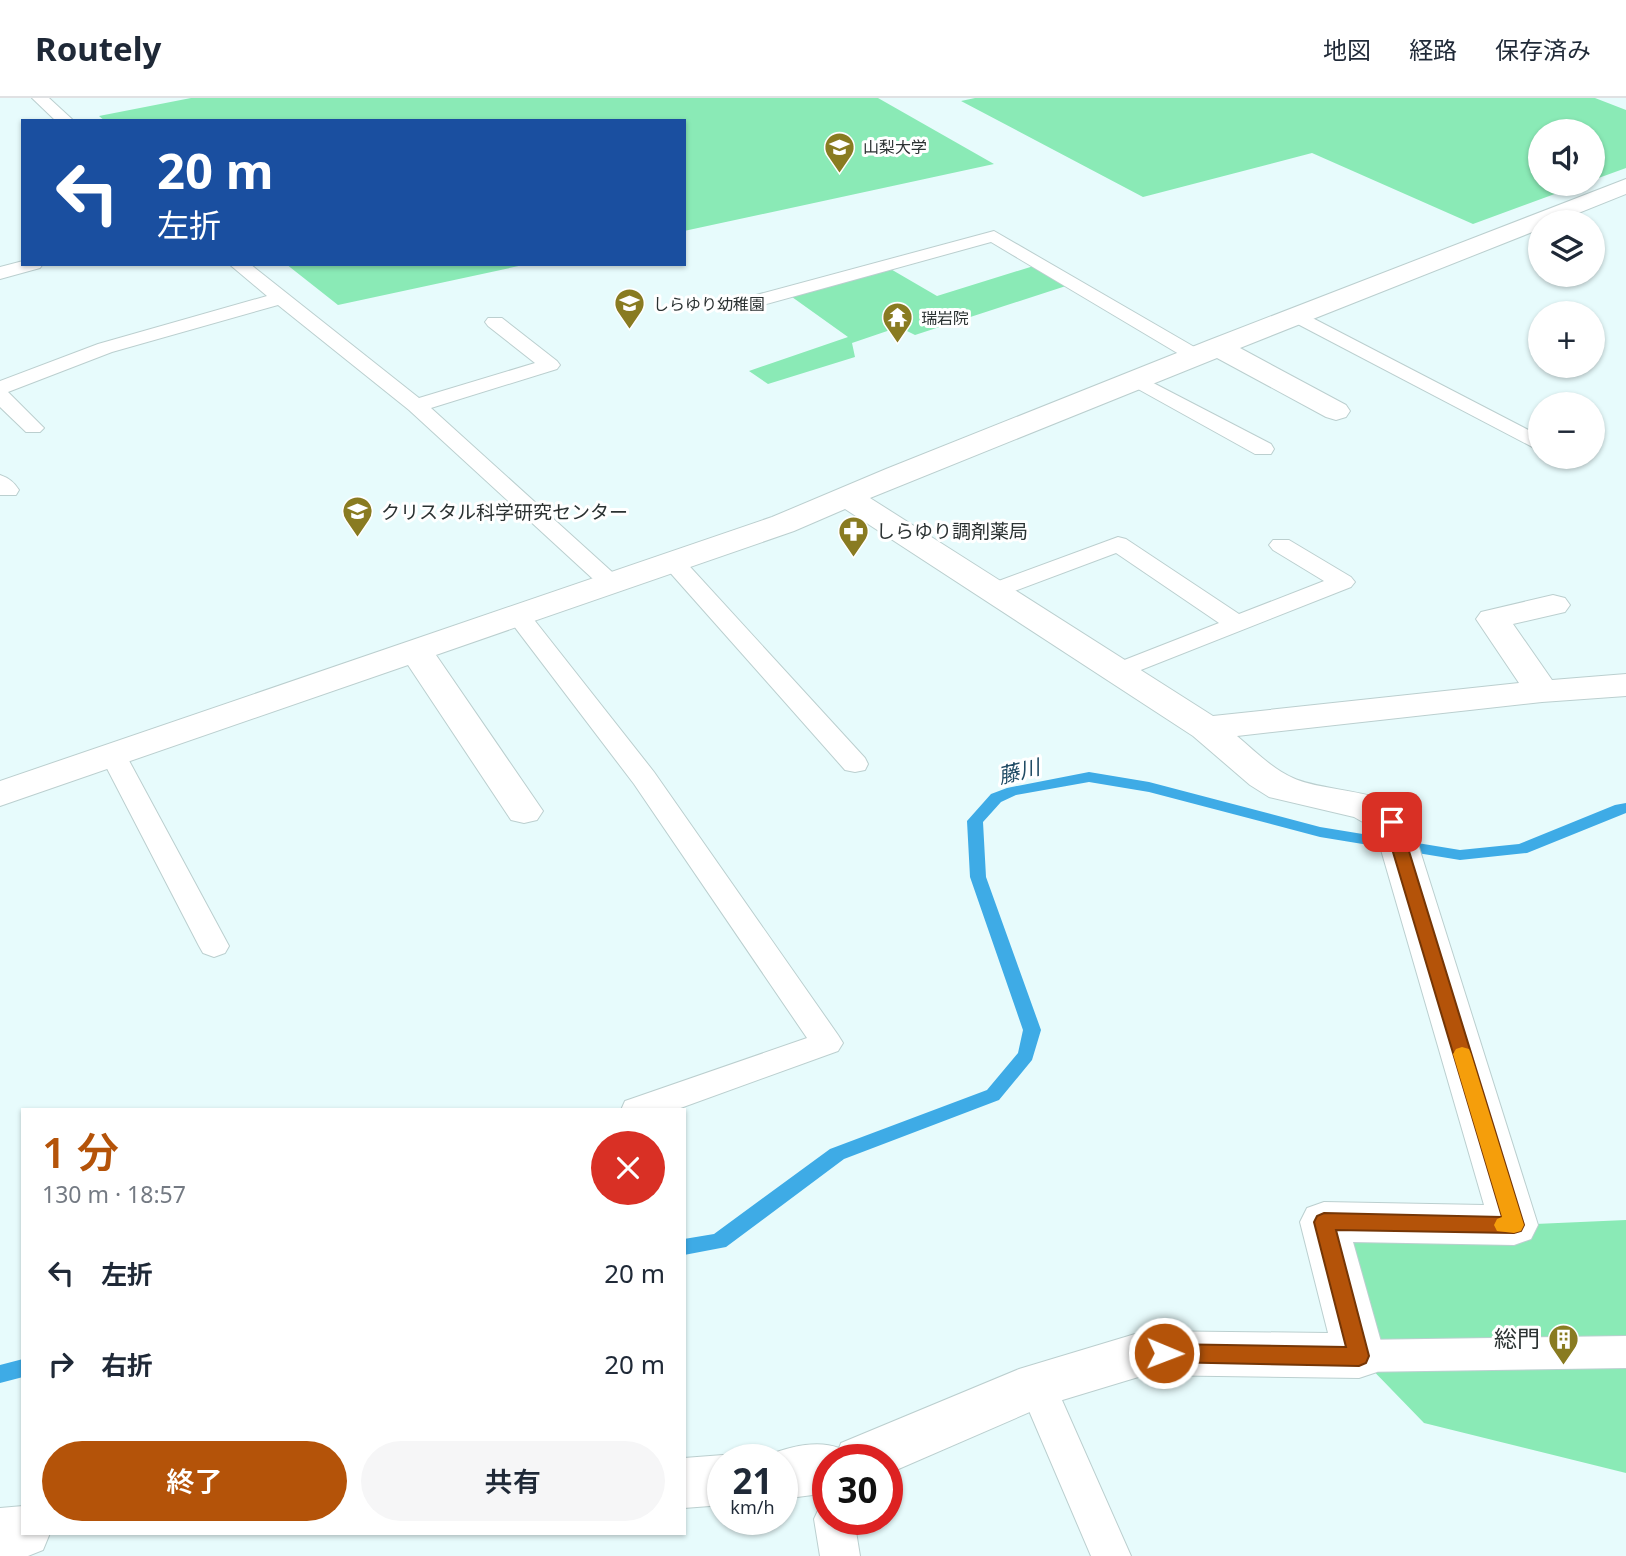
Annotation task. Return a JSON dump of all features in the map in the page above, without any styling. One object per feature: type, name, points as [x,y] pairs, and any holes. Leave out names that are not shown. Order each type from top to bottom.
[{"type":"street","points":[[0,794],[674,563],[849,498],[897,475],[1626,186]]},
{"type":"street","points":[[1589,200],[1626,214]]},
{"type":"street","points":[[1207,352],[1336,411]]},
{"type":"street","points":[[849,498],[1206,728],[1263,777],[1282,788],[1366,808],[1392,822],[1514,1225],[1324,1222],[1359,1356],[1145,1353],[1037,1385],[892,1444]]},
{"type":"street","points":[[1542,691],[1493,619],[1553,605]]},
{"type":"street","points":[[417,652],[524,811]]},
{"type":"street","points":[[1206,728],[1542,691],[1626,685]]},
{"type":"street","points":[[686,1483],[707,1481]]},
{"type":"street","points":[[0,1534],[21,1532]]},
{"type":"lane","points":[[40,98],[64,119]]},
{"type":"lane","points":[[751,302],[882,264],[994,236],[1086,293],[1207,352]]},
{"type":"lane","points":[[0,274],[27,266]]},
{"type":"lane","points":[[241,266],[416,406],[613,584]]},
{"type":"lane","points":[[0,388],[105,348],[281,298]]},
{"type":"lane","points":[[1297,316],[1528,439]]},
{"type":"lane","points":[[416,406],[550,365],[495,322]]},
{"type":"lane","points":[[1136,380],[1263,449]]},
{"type":"lane","points":[[0,396],[33,428]]},
{"type":"lane","points":[[993,591],[1118,544],[1237,624]]},
{"type":"lane","points":[[1118,671],[1343,582],[1281,545]]},
{"type":"lane","points":[[674,563],[855,764]]},
{"type":"lane","points":[[519,617],[644,778],[827,1043],[643,1108]]},
{"type":"lane","points":[[113,755],[214,946]]},
{"type":"lane","points":[[1359,1356],[1626,1352]]},
{"type":"lane","points":[[1037,1385],[1111,1556]]},
{"type":"lane","points":[[837,1535],[841,1556]]},
{"type":"green space","points":[[191,98],[878,98],[994,164],[686,231],[686,119],[103,119],[99,116]]},
{"type":"green space","points":[[975,98],[1595,98],[1626,110],[1626,168],[1605,176],[1605,119],[1528,119],[1528,196],[1549,196],[1473,224],[1312,153],[1143,197],[961,101]]},
{"type":"green space","points":[[882,264],[937,296],[1040,264],[1072,284],[915,335],[899,327],[852,343],[855,357],[768,384],[749,371],[848,337],[785,292]]},
{"type":"green space","points":[[289,266],[519,266],[338,305]]},
{"type":"green space","points":[[1626,1220],[1626,1473],[1424,1423],[1359,1356],[1324,1222],[1514,1225]]},
{"type":"waterway","name":"藤川","points":[[686,1247],[719,1241],[837,1154],[993,1095],[1026,1055],[1032,1030],[978,877],[975,821],[996,798],[1012,791],[1089,777],[1149,787],[1320,832],[1460,855],[1521,849],[1615,810],[1626,808]]},
{"type":"waterway","name":"藤川","points":[[0,1374],[21,1369]]},
{"type":"slow traffic","points":[[1462,1054],[1514,1225],[1504,1225]]},
{"type":"place","name":"山梨大学","points":[[840,174]]},
{"type":"place","name":"しらゆり幼稚園","points":[[630,331]]},
{"type":"place","name":"瑞岩院","points":[[898,345]]},
{"type":"place","name":"クリスタル科学研究センター","points":[[358,539]]},
{"type":"place","name":"しらゆり調剤薬局","points":[[853,558]]},
{"type":"place","name":"総門","points":[[1563,1366]]},
{"type":"route","points":[[1164,1353],[1359,1356],[1324,1222],[1514,1225],[1392,822]]}]
